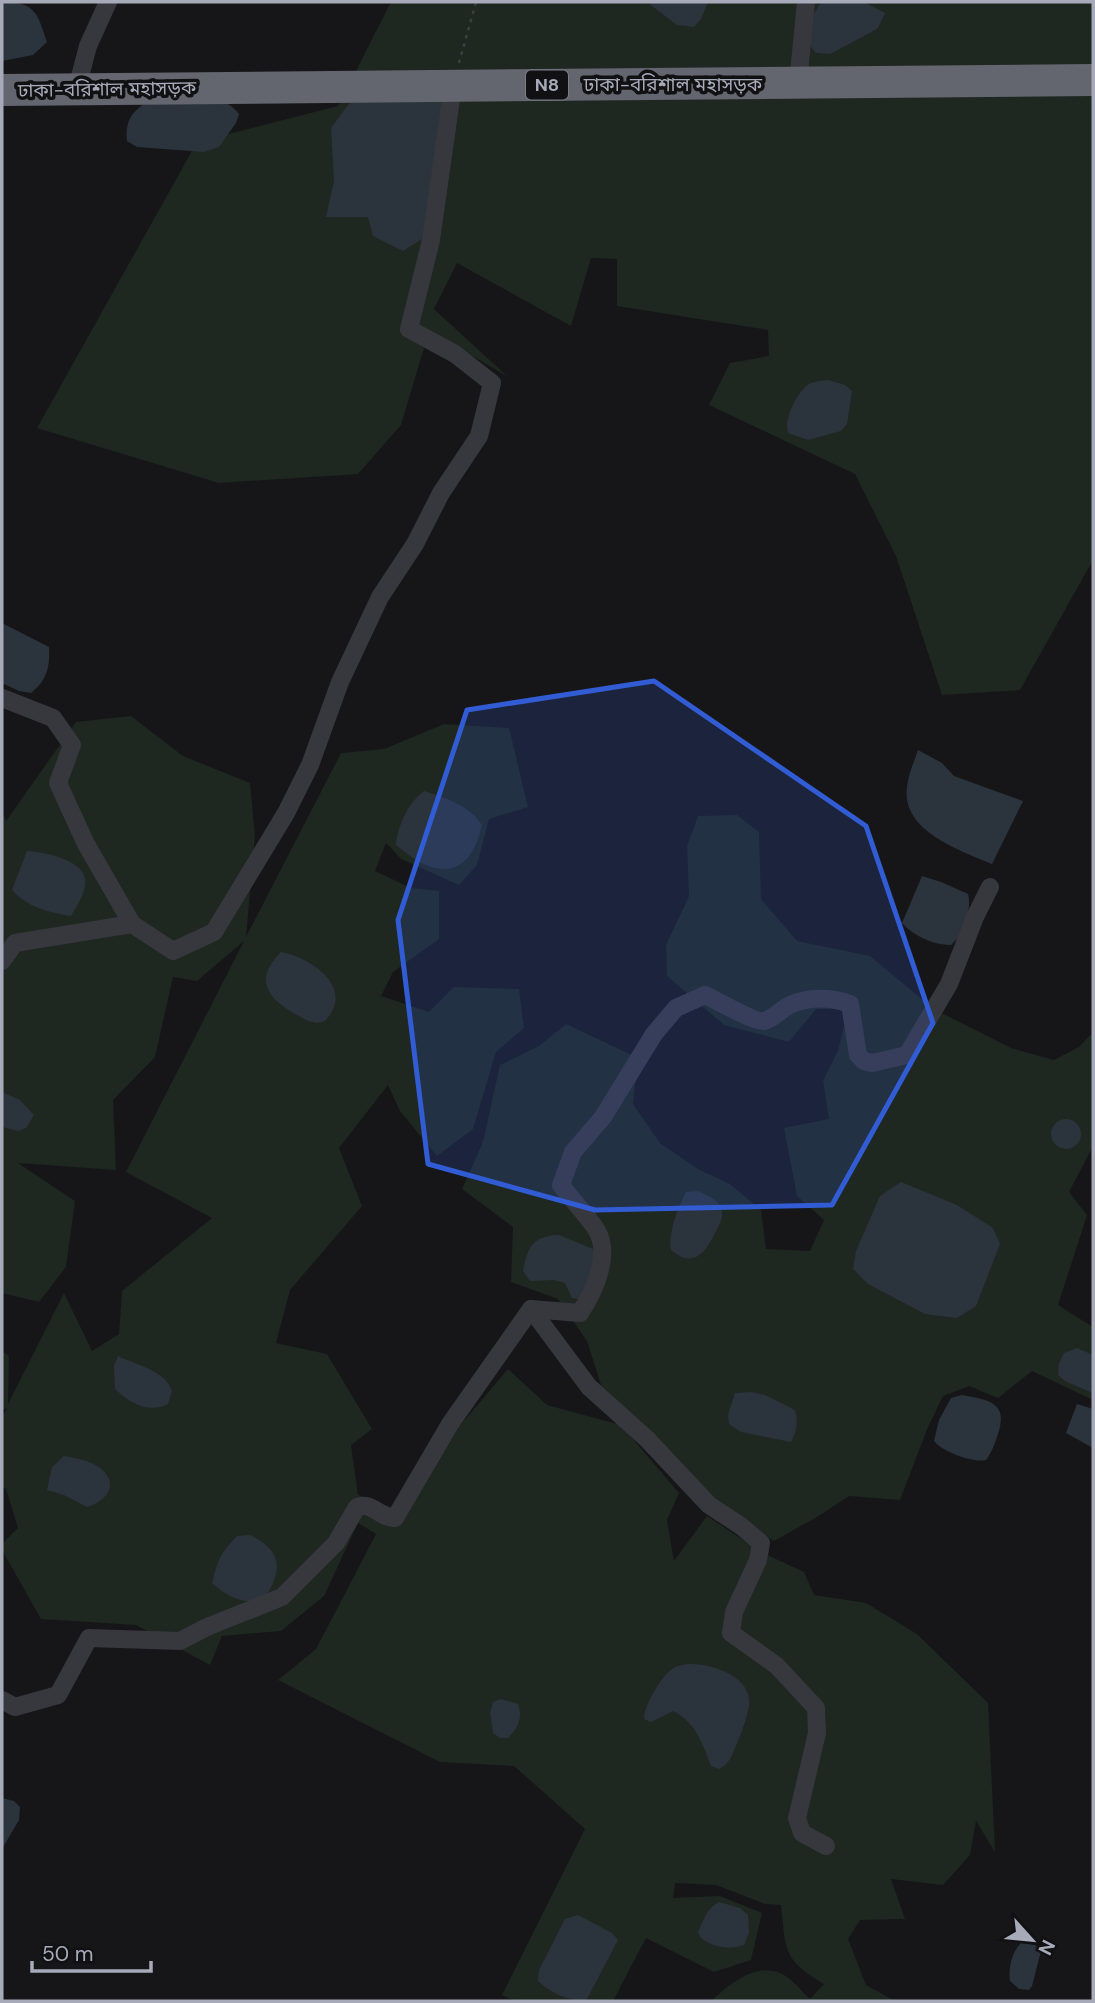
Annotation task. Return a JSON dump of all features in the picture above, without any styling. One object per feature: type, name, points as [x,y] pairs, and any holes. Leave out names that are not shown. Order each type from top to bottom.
[{"type":"highway","name":"ঢাকা-বরিশাল মহাসড়ক","points":[[2,90],[1093,80]]},
{"type":"street","points":[[77,88],[88,46],[108,2]]},
{"type":"street","points":[[798,83],[806,2]]},
{"type":"street","points":[[2,698],[53,718],[72,745],[58,783],[86,844],[132,924],[173,951],[214,932],[286,813],[304,777],[317,749],[340,682],[380,597],[415,544],[441,493],[479,436],[492,383],[455,354],[409,329],[431,240],[453,85]]},
{"type":"street","points":[[531,1309],[580,1313],[591,1296],[603,1257],[598,1231],[561,1185],[573,1152],[603,1117],[654,1034],[676,1008],[705,995],[734,1008],[752,1020],[763,1021],[792,1004],[830,997],[850,1004],[858,1055],[864,1061],[872,1063],[907,1055],[948,984],[990,887]]},
{"type":"street","points":[[2,961],[15,943],[132,924]]},
{"type":"street","points":[[2,1700],[15,1707],[58,1695],[89,1638],[180,1641],[206,1627],[282,1597],[335,1544],[357,1507],[361,1505],[396,1518],[450,1424],[531,1309]]},
{"type":"street","points":[[531,1309],[589,1387],[647,1439],[709,1505],[761,1543],[758,1560],[734,1612],[731,1633],[777,1666],[816,1708],[817,1733],[797,1818],[802,1833],[826,1846]]},
{"type":"path","points":[[453,85],[477,2]]},
{"type":"highlighted area","points":[[654,681],[866,826],[933,1023],[832,1205],[595,1210],[428,1164],[398,920],[467,710]]},
{"type":"shaded area","points":[[2,2],[22,4],[34,11],[47,42],[33,55],[2,61]]},
{"type":"shaded area","points":[[391,2],[1093,2],[1093,560],[1020,690],[942,695],[896,556],[855,474],[709,405],[730,363],[769,356],[768,330],[617,306],[617,259],[591,258],[571,326],[457,263],[434,309],[507,376],[429,331],[401,425],[358,474],[219,483],[37,428],[197,142],[338,106]]},
{"type":"shaded area","points":[[647,2],[708,2],[701,19],[694,27],[677,25]]},
{"type":"shaded area","points":[[821,2],[864,2],[885,13],[878,28],[830,54],[816,53],[807,42],[811,19]]},
{"type":"shaded area","points":[[445,88],[425,237],[403,251],[373,236],[368,217],[326,217],[334,181],[331,128],[348,105],[365,90]]},
{"type":"shaded area","points":[[163,92],[204,96],[223,101],[239,114],[236,123],[219,147],[204,152],[137,147],[127,141],[131,116]]},
{"type":"shaded area","points":[[828,380],[845,385],[852,391],[847,424],[841,431],[808,440],[788,433],[789,415],[802,391],[811,383]]},
{"type":"shaded area","points":[[2,623],[49,647],[46,673],[31,693],[2,683]]},
{"type":"shaded area","points":[[131,716],[183,756],[250,783],[255,836],[246,937],[341,753],[384,749],[444,724],[509,728],[528,807],[489,819],[477,865],[459,885],[401,859],[386,843],[375,871],[411,888],[439,891],[439,939],[393,972],[381,996],[429,1012],[454,987],[519,989],[524,1028],[496,1052],[473,1129],[437,1156],[400,1111],[388,1085],[339,1148],[362,1206],[290,1290],[276,1343],[327,1354],[372,1429],[351,1445],[358,1495],[391,1507],[508,1369],[547,1405],[621,1425],[679,1493],[667,1520],[674,1561],[707,1516],[763,1553],[804,1572],[814,1595],[866,1603],[917,1634],[988,1703],[995,1852],[976,1821],[970,1855],[943,1885],[891,1879],[905,1919],[860,1920],[848,1939],[866,1985],[895,2001],[711,2001],[734,1982],[761,1970],[771,1970],[784,1975],[810,1999],[824,1984],[793,1960],[786,1943],[781,1905],[765,1904],[716,1885],[675,1883],[673,1898],[720,1896],[762,1913],[751,1960],[714,1972],[646,1938],[613,2001],[515,2001],[502,1995],[585,1829],[514,1766],[440,1762],[278,1680],[316,1649],[376,1534],[358,1523],[324,1596],[281,1631],[222,1636],[210,1665],[136,1625],[41,1619],[2,1550],[2,1544],[18,1528],[6,1489],[2,1487],[2,1418],[7,1408],[2,1410],[2,1351],[9,1356],[8,1404],[64,1293],[92,1351],[119,1334],[122,1291],[212,1218],[126,1172],[244,941],[197,981],[173,977],[155,1057],[113,1100],[116,1170],[18,1163],[75,1201],[66,1267],[39,1302],[2,1293],[2,811],[6,821],[76,722]]},
{"type":"shaded area","points":[[918,750],[942,763],[954,776],[1023,801],[992,864],[935,837],[913,816],[907,787]]},
{"type":"shaded area","points":[[424,791],[464,807],[482,825],[476,844],[459,865],[448,869],[436,868],[410,856],[396,845],[405,815]]},
{"type":"shaded area","points":[[737,815],[759,832],[761,899],[797,941],[870,956],[934,1009],[1011,1048],[1054,1060],[1079,1047],[1093,1032],[1093,1146],[1069,1192],[1087,1215],[1058,1305],[1093,1327],[1093,1400],[1032,1371],[998,1398],[969,1386],[943,1396],[900,1500],[849,1496],[774,1541],[710,1501],[605,1397],[587,1341],[558,1299],[511,1282],[513,1227],[462,1189],[483,1142],[500,1065],[539,1046],[566,1024],[638,1058],[633,1104],[660,1143],[698,1169],[730,1184],[761,1210],[766,1249],[810,1251],[824,1220],[797,1196],[784,1128],[829,1119],[823,1081],[838,1051],[848,1009],[816,1009],[789,1042],[724,1025],[667,976],[666,945],[689,896],[687,846],[698,816]]},
{"type":"shaded area","points":[[27,851],[61,858],[77,866],[82,872],[85,879],[84,888],[71,916],[39,908],[12,890]]},
{"type":"shaded area","points":[[922,876],[968,894],[966,921],[960,935],[951,945],[924,939],[902,923]]},
{"type":"shaded area","points":[[281,952],[293,955],[317,968],[333,986],[336,997],[333,1009],[325,1021],[305,1019],[288,1010],[272,996],[266,981],[267,972]]},
{"type":"shaded area","points":[[2,1092],[20,1100],[34,1115],[26,1128],[18,1131],[3,1127]]},
{"type":"shaded area","points":[[1066,1119],[1077,1123],[1081,1134],[1077,1145],[1066,1149],[1055,1145],[1051,1134],[1055,1123]]},
{"type":"shaded area","points":[[901,1182],[957,1205],[993,1228],[1000,1244],[976,1306],[957,1318],[925,1314],[868,1284],[853,1269],[856,1251],[880,1196]]},
{"type":"shaded area","points":[[698,1191],[717,1202],[722,1218],[702,1253],[697,1257],[685,1258],[671,1250],[672,1228],[686,1192]]},
{"type":"shaded area","points":[[559,1235],[593,1249],[598,1262],[579,1299],[572,1298],[565,1283],[554,1280],[530,1281],[523,1271],[533,1244],[543,1238]]},
{"type":"shaded area","points":[[1077,1348],[1093,1355],[1093,1393],[1065,1381],[1058,1375],[1059,1363],[1064,1353]]},
{"type":"shaded area","points":[[118,1356],[163,1378],[172,1391],[168,1404],[146,1407],[127,1399],[115,1389],[114,1366]]},
{"type":"shaded area","points":[[735,1393],[765,1395],[795,1410],[795,1434],[791,1442],[741,1432],[729,1424],[728,1415]]},
{"type":"shaded area","points":[[962,1395],[994,1404],[1001,1415],[998,1434],[986,1460],[958,1456],[934,1441],[939,1420],[951,1398]]},
{"type":"shaded area","points":[[1077,1404],[1093,1409],[1093,1448],[1066,1433]]},
{"type":"shaded area","points":[[64,1456],[87,1461],[106,1474],[110,1485],[102,1499],[87,1507],[47,1490],[52,1467]]},
{"type":"shaded area","points":[[250,1535],[261,1541],[274,1554],[277,1570],[265,1598],[250,1601],[230,1596],[212,1583],[223,1552],[237,1536]]},
{"type":"shaded area","points":[[688,1664],[708,1666],[729,1673],[738,1679],[748,1696],[749,1706],[739,1739],[728,1761],[719,1769],[711,1766],[693,1727],[681,1716],[673,1711],[651,1722],[644,1719],[650,1699],[663,1678],[674,1668]]},
{"type":"shaded area","points":[[501,1699],[518,1704],[520,1714],[519,1722],[508,1738],[500,1738],[493,1733],[490,1713],[493,1702]]},
{"type":"shaded area","points":[[2,1798],[14,1801],[20,1807],[19,1820],[2,1849]]},
{"type":"shaded area","points":[[719,1902],[740,1908],[748,1915],[749,1933],[744,1945],[722,1947],[701,1938],[698,1932],[704,1918]]},
{"type":"shaded area","points":[[578,1915],[612,1933],[618,1940],[586,2001],[560,1996],[538,1981],[539,1970],[565,1919]]},
{"type":"shaded area","points":[[1021,1943],[1035,1945],[1041,1951],[1029,1990],[1019,1989],[1010,1981],[1011,1960]]}]
